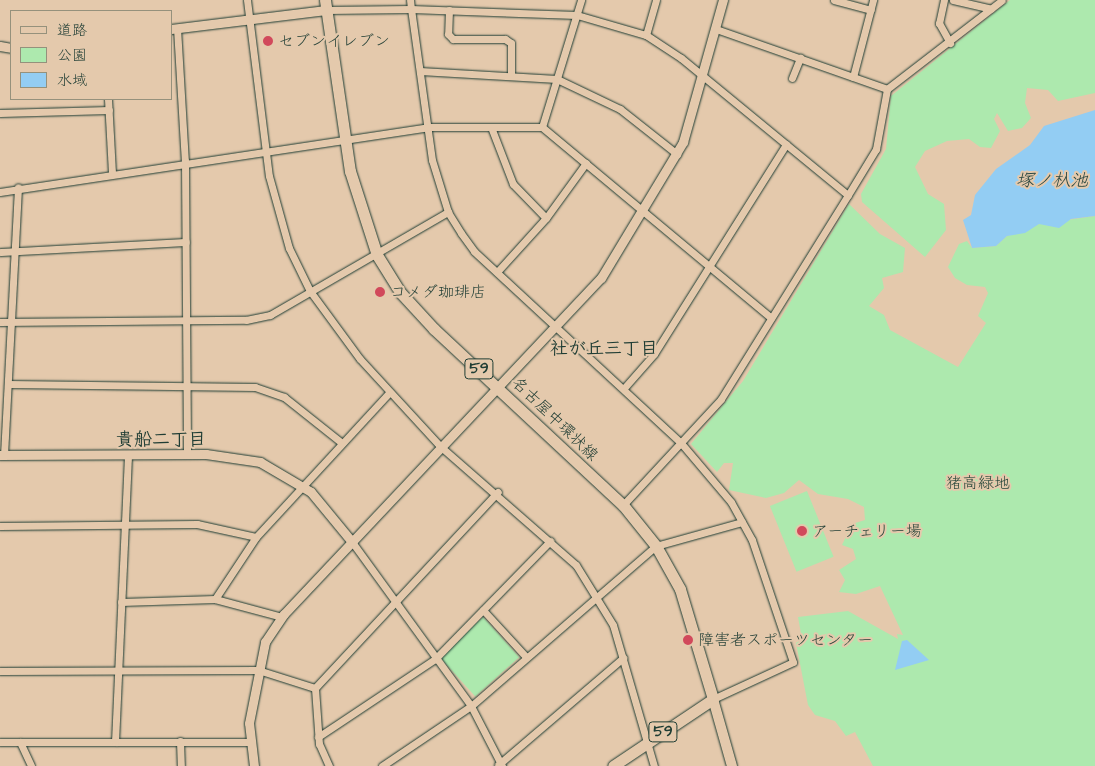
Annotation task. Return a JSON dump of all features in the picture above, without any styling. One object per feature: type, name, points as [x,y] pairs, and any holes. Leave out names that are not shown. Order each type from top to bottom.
[{"type":"main road","name":"名古屋中環状線","points":[[326,5],[345,137],[358,210],[376,255],[423,316],[623,505],[656,546],[680,589],[713,699]]},
{"type":"main road","name":"59","points":[[613,766],[713,699]]},
{"type":"main road","points":[[713,699],[732,766]]},
{"type":"street","points":[[247,0],[267,148],[282,227],[311,292],[336,329],[390,392],[441,447],[498,492],[576,565],[597,595],[613,624],[654,766]]},
{"type":"street","points":[[410,0],[432,160],[448,212],[474,250],[625,387],[712,477],[742,522],[766,575],[793,662],[713,699]]},
{"type":"street","points":[[542,127],[581,0]]},
{"type":"street","points":[[646,35],[656,0]]},
{"type":"street","points":[[254,766],[249,723],[265,642],[282,617],[601,278],[677,154],[704,77],[723,0]]},
{"type":"street","points":[[834,0],[871,10]]},
{"type":"street","points":[[852,77],[873,0]]},
{"type":"street","points":[[944,0],[938,24],[950,43]]},
{"type":"street","points":[[953,0],[991,9]]},
{"type":"street","points":[[623,505],[721,399],[876,149],[887,89],[950,43],[1002,0]]},
{"type":"street","points":[[187,454],[186,161],[174,28],[326,5],[577,15],[646,35],[704,77],[848,195]]},
{"type":"street","points":[[449,10],[448,34],[453,39],[505,39],[511,43],[511,76]]},
{"type":"street","points":[[716,29],[887,89]]},
{"type":"street","points":[[792,78],[800,58]]},
{"type":"street","points":[[420,71],[557,79],[620,109],[677,154]]},
{"type":"street","points":[[108,100],[112,172]]},
{"type":"street","points":[[0,113],[109,110]]},
{"type":"street","points":[[0,192],[18,187],[267,148],[428,127],[542,127],[771,318]]},
{"type":"street","points":[[491,127],[513,184],[546,218]]},
{"type":"street","points":[[625,387],[654,354],[786,144]]},
{"type":"street","points":[[497,272],[546,218],[586,163]]},
{"type":"street","points":[[18,187],[8,384],[2,455],[187,454],[260,462],[303,486],[352,542],[394,605],[471,706],[500,765],[623,658]]},
{"type":"street","points":[[0,322],[186,320],[270,315],[448,212]]},
{"type":"street","points":[[0,252],[186,242]]},
{"type":"street","points":[[8,384],[186,383],[255,387],[284,397],[342,443]]},
{"type":"street","points":[[215,599],[256,537],[390,392]]},
{"type":"street","points":[[115,742],[128,454]]},
{"type":"street","points":[[329,766],[318,736],[314,688],[394,605],[498,492]]},
{"type":"street","points":[[382,766],[471,706],[597,595],[656,546],[742,522]]},
{"type":"street","points":[[0,526],[197,524],[256,537]]},
{"type":"street","points":[[318,736],[435,659],[550,541]]},
{"type":"street","points":[[121,602],[215,599],[282,617]]},
{"type":"street","points":[[483,610],[526,658]]},
{"type":"street","points":[[0,671],[258,670],[314,688]]},
{"type":"street","points":[[180,741],[181,766]]},
{"type":"street","points":[[0,742],[250,742]]},
{"type":"street","points":[[20,742],[31,766]]},
{"type":"green space","points":[[1010,0],[1095,0],[1095,93],[1058,101],[1048,90],[1027,88],[1025,103],[1031,118],[1022,128],[1008,131],[997,113],[994,119],[1000,131],[991,148],[980,147],[969,139],[947,141],[925,151],[915,167],[928,194],[944,204],[946,230],[925,257],[862,202],[861,194],[886,149],[891,96]]},
{"type":"green space","name":"猪高緑地","points":[[849,204],[880,234],[905,248],[903,272],[882,278],[884,288],[869,306],[884,315],[890,330],[958,367],[986,323],[978,316],[988,293],[985,287],[967,285],[955,278],[948,267],[959,244],[967,241],[972,248],[996,246],[1007,236],[1039,224],[1095,216],[1095,766],[873,766],[855,732],[846,736],[835,721],[815,715],[808,705],[796,643],[802,639],[798,617],[848,611],[898,639],[897,634],[903,635],[880,586],[856,594],[839,592],[845,580],[839,570],[856,559],[853,549],[842,545],[852,524],[865,520],[864,507],[848,499],[818,494],[799,480],[784,493],[766,498],[729,490],[733,463],[724,463],[717,472],[691,444],[743,381]]},
{"type":"green space","name":"アーチェリー場","points":[[807,491],[834,557],[797,572],[770,506]]},
{"type":"green space","points":[[483,617],[519,657],[475,697],[439,656]]},
{"type":"water","name":"塚ノ杁池","points":[[1095,110],[1095,216],[1071,219],[1059,228],[1039,224],[1025,233],[1007,236],[996,246],[972,248],[963,220],[971,215],[975,195],[996,169],[1030,145],[1044,126]]},
{"type":"water","points":[[907,640],[929,660],[895,670],[902,641]]},
{"type":"place","name":"セブンイレブン","points":[[268,41]]},
{"type":"place","name":"コメダ珈琲店","points":[[380,292]]},
{"type":"place","name":"アーチェリー場","points":[[802,531]]},
{"type":"place","name":"障害者スポーツセンター","points":[[688,640]]},
{"type":"district","name":"社が丘三丁目","points":[[604,349]]},
{"type":"district","name":"貴船二丁目","points":[[161,440]]}]
